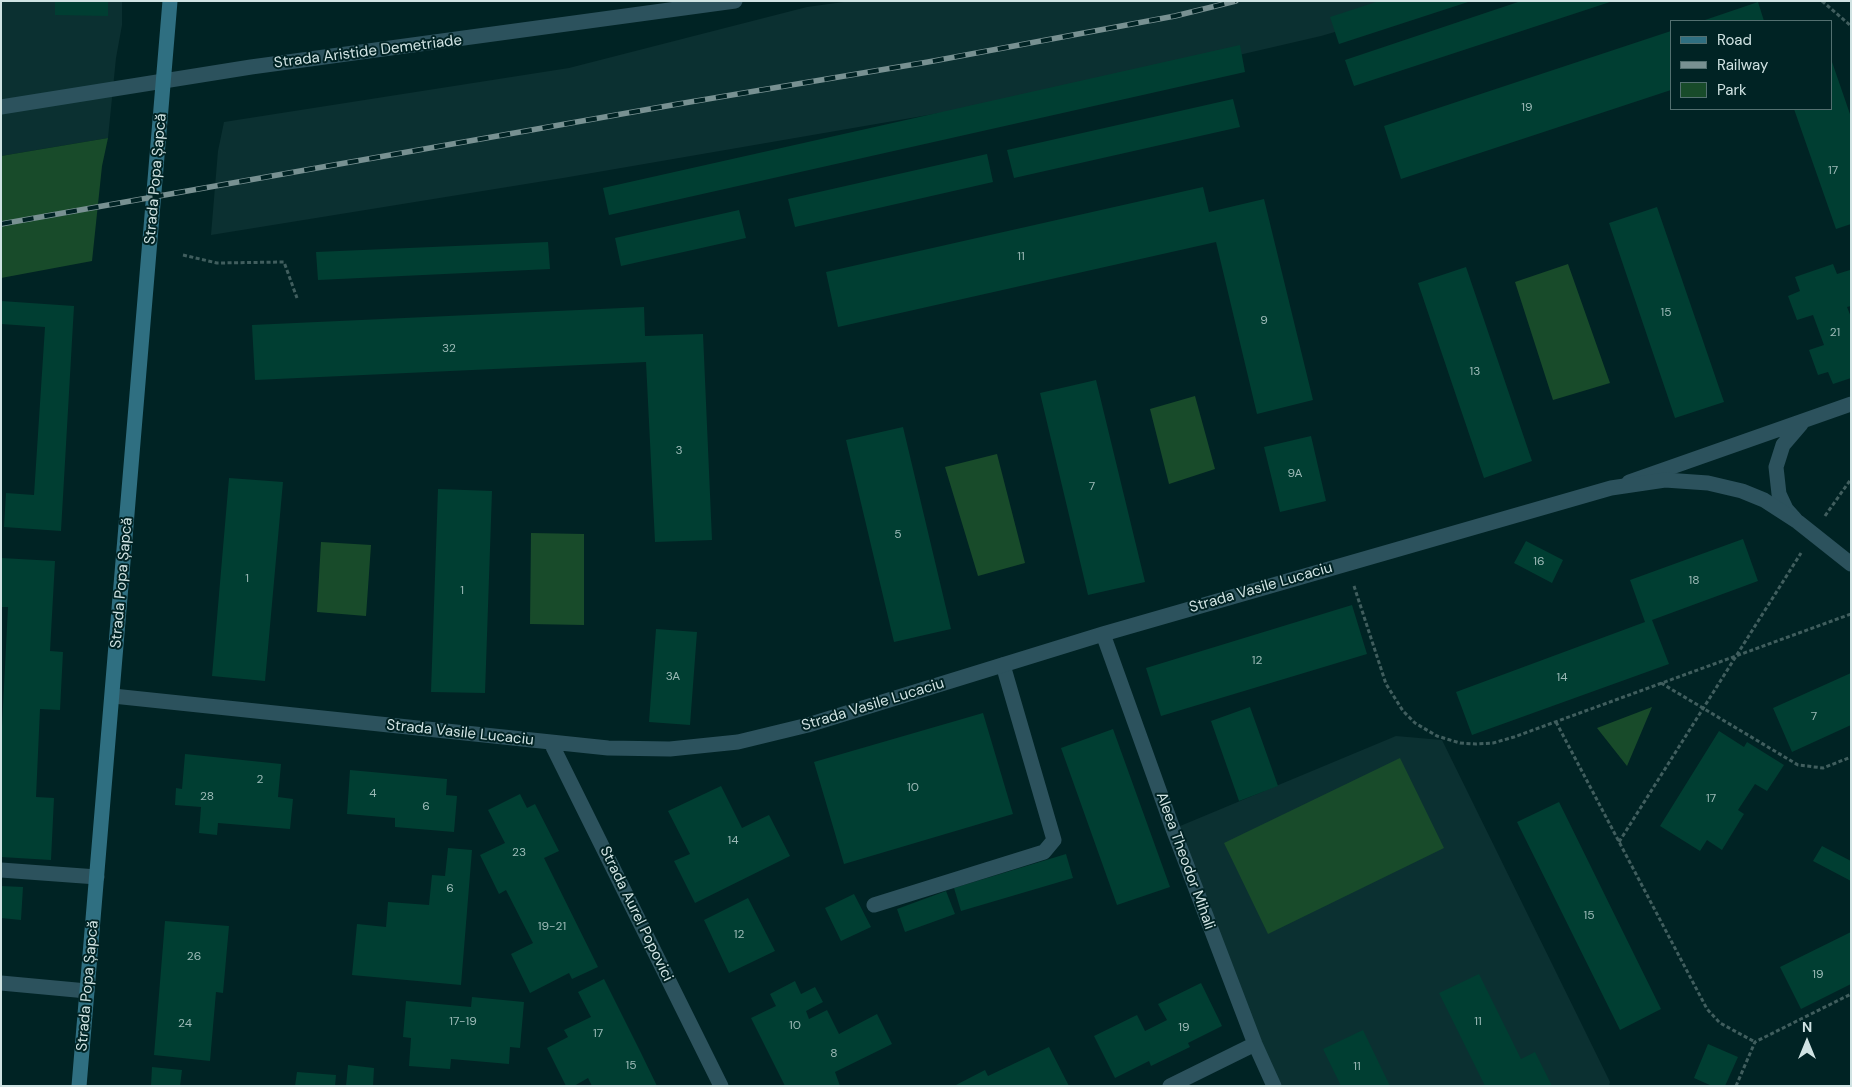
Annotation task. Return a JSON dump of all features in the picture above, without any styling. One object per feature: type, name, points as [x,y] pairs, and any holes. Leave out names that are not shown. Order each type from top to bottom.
[{"type":"main road","name":"Strada Popa Șapcă","points":[[79,1086],[165,80],[170,1]]},
{"type":"street","name":"Strada Aristide Demetriade","points":[[1,106],[165,80],[735,1]]},
{"type":"street","points":[[1611,488],[1851,404]]},
{"type":"street","points":[[1798,522],[1786,509],[1779,494],[1776,478],[1777,461],[1783,445],[1792,432],[1816,416]]},
{"type":"street","points":[[1611,488],[1665,480],[1708,483],[1753,495],[1798,522],[1851,564]]},
{"type":"street","name":"Strada Vasile Lucaciu","points":[[113,696],[608,748],[655,749],[738,742],[808,725],[1103,634],[1611,488]]},
{"type":"street","name":"Aleea Theodor Mihali","points":[[1103,634],[1173,830],[1254,1044],[1274,1086]]},
{"type":"street","points":[[874,905],[1044,852],[1054,840],[1003,665]]},
{"type":"street","name":"Strada Aurel Popovici","points":[[550,743],[721,1086]]},
{"type":"street","points":[[1,870],[97,877]]},
{"type":"street","points":[[1,983],[87,991]]},
{"type":"street","points":[[1170,1086],[1254,1044]]},
{"type":"path","points":[[1822,1],[1851,26]]},
{"type":"path","points":[[183,255],[217,263],[284,262],[297,298]]},
{"type":"path","points":[[1619,842],[1813,534],[1851,479]]},
{"type":"path","points":[[1348,564],[1386,684],[1402,711],[1415,723],[1445,739],[1476,744],[1493,743],[1514,737],[1851,614]]},
{"type":"path","points":[[1661,683],[1801,766],[1822,768],[1851,757]]},
{"type":"path","points":[[1556,722],[1707,1009],[1720,1023],[1755,1042]]},
{"type":"path","points":[[1736,1086],[1755,1042],[1851,994]]},
{"type":"shaded area","points":[[1,1],[122,1],[122,25],[116,58],[108,138],[1,156]]},
{"type":"shaded area","points":[[851,1],[1441,1],[1321,36],[1200,64],[940,113],[563,178],[211,235],[218,151],[224,122],[569,68],[807,7]]},
{"type":"shaded area","points":[[1396,736],[1442,740],[1610,1082],[1609,1086],[1274,1086],[1173,829]]},
{"type":"green space","points":[[108,138],[102,166],[92,261],[1,278],[1,156]]},
{"type":"green space","points":[[1568,264],[1610,383],[1553,400],[1515,282]]},
{"type":"green space","points":[[1195,396],[1215,469],[1169,484],[1150,409]]},
{"type":"green space","points":[[997,454],[1025,563],[978,576],[945,467]]},
{"type":"green space","points":[[531,533],[584,534],[584,625],[530,624]]},
{"type":"green space","points":[[321,542],[371,545],[366,616],[317,612]]},
{"type":"green space","points":[[1652,707],[1627,766],[1597,728]]},
{"type":"green space","points":[[1400,758],[1444,848],[1268,934],[1224,843]]},
{"type":"building","points":[[55,1],[108,1],[108,16],[55,15]]},
{"type":"building","points":[[1379,1],[1468,2],[1339,44],[1330,17]]},
{"type":"building","points":[[1521,1],[1610,2],[1354,86],[1345,60]]},
{"type":"building","points":[[1758,2],[1764,20],[1705,20]]},
{"type":"building","points":[[1670,31],[1670,90],[1401,179],[1384,126]]},
{"type":"building","points":[[1240,45],[1245,72],[609,215],[603,188]]},
{"type":"building","points":[[1832,62],[1851,117],[1851,224],[1836,229],[1794,110],[1832,110]]},
{"type":"building","points":[[1233,99],[1240,127],[1014,178],[1007,150]]},
{"type":"building","points":[[987,154],[993,182],[795,227],[788,199]]},
{"type":"building","points":[[1203,187],[1209,212],[1264,199],[1313,400],[1257,414],[1216,242],[838,327],[826,272]]},
{"type":"building","points":[[1657,207],[1724,402],[1675,418],[1609,223]]},
{"type":"building","points":[[739,210],[746,238],[621,266],[615,238]]},
{"type":"building","points":[[548,242],[550,269],[318,280],[316,252]]},
{"type":"building","points":[[1833,264],[1837,274],[1850,270],[1851,272],[1851,306],[1847,307],[1851,317],[1851,378],[1833,384],[1828,372],[1818,375],[1809,350],[1824,345],[1813,315],[1797,320],[1788,296],[1800,291],[1795,277]]},
{"type":"building","points":[[1466,267],[1532,461],[1484,478],[1418,283]]},
{"type":"building","points":[[1,301],[74,306],[61,531],[4,527],[6,493],[34,495],[45,327],[1,324]]},
{"type":"building","points":[[644,307],[645,336],[703,334],[712,540],[655,542],[646,362],[255,380],[252,325]]},
{"type":"building","points":[[1096,380],[1145,582],[1088,595],[1040,393]]},
{"type":"building","points":[[903,427],[951,629],[894,642],[846,440]]},
{"type":"building","points":[[1311,436],[1326,501],[1280,512],[1264,447]]},
{"type":"building","points":[[229,478],[283,482],[265,681],[212,676]]},
{"type":"building","points":[[438,489],[492,491],[485,693],[431,692]]},
{"type":"building","points":[[1743,539],[1758,581],[1652,620],[1669,664],[1472,735],[1456,692],[1645,622],[1630,580]]},
{"type":"building","points":[[1526,541],[1563,560],[1552,583],[1514,563]]},
{"type":"building","points":[[1,558],[55,561],[50,651],[63,652],[60,710],[40,709],[36,797],[54,798],[51,860],[1,857],[1,746],[8,607],[1,607]]},
{"type":"building","points":[[1352,605],[1367,654],[1161,716],[1146,668]]},
{"type":"building","points":[[656,629],[697,632],[690,725],[649,722]]},
{"type":"building","points":[[1851,673],[1851,725],[1792,752],[1773,708]]},
{"type":"building","points":[[1250,707],[1278,786],[1239,801],[1211,721]]},
{"type":"building","points":[[983,713],[1013,814],[844,864],[814,762]]},
{"type":"building","points":[[1113,729],[1170,887],[1117,905],[1061,748]]},
{"type":"building","points":[[1719,731],[1744,747],[1747,742],[1784,765],[1767,791],[1755,784],[1738,810],[1744,814],[1722,850],[1707,840],[1700,851],[1660,826]]},
{"type":"building","points":[[185,754],[281,764],[278,797],[293,799],[290,829],[218,823],[217,835],[199,833],[201,807],[175,805],[176,788],[182,789]]},
{"type":"building","points":[[350,770],[447,779],[446,795],[457,796],[454,832],[395,827],[395,818],[347,814]]},
{"type":"building","points":[[721,786],[742,828],[769,815],[790,856],[695,903],[674,861],[690,854],[668,811]]},
{"type":"building","points":[[520,794],[527,808],[535,804],[559,851],[544,858],[598,967],[572,979],[569,973],[530,993],[511,954],[533,943],[506,890],[499,894],[480,855],[505,843],[488,810]]},
{"type":"building","points":[[1559,802],[1661,1009],[1620,1030],[1517,822]]},
{"type":"building","points":[[1822,846],[1851,861],[1851,881],[1813,861]]},
{"type":"building","points":[[448,848],[472,850],[461,985],[352,975],[357,924],[386,927],[388,902],[429,905],[432,875],[445,876]]},
{"type":"building","points":[[1066,854],[1073,878],[961,911],[954,888]]},
{"type":"building","points":[[1,886],[23,887],[21,920],[1,918]]},
{"type":"building","points":[[946,891],[955,914],[905,932],[897,909]]},
{"type":"building","points":[[854,894],[871,927],[841,941],[825,908]]},
{"type":"building","points":[[748,898],[775,951],[729,973],[704,920]]},
{"type":"building","points":[[165,921],[229,926],[223,993],[216,992],[210,1061],[154,1055]]},
{"type":"building","points":[[1851,932],[1851,984],[1801,1009],[1780,967]]},
{"type":"building","points":[[1479,974],[1521,1059],[1535,1052],[1552,1086],[1485,1086],[1439,993]]},
{"type":"building","points":[[604,979],[657,1086],[592,1086],[588,1078],[574,1086],[566,1086],[547,1048],[568,1037],[564,1030],[591,1017],[578,992]]},
{"type":"building","points":[[795,981],[801,994],[815,987],[823,1002],[806,1011],[809,1019],[827,1010],[839,1034],[877,1014],[892,1044],[835,1072],[840,1086],[785,1086],[751,1018],[776,1006],[770,994]]},
{"type":"building","points":[[1201,983],[1222,1026],[1188,1043],[1190,1047],[1151,1066],[1149,1061],[1115,1078],[1094,1036],[1137,1015],[1145,1031],[1167,1020],[1158,1004]]},
{"type":"building","points":[[472,997],[524,1002],[520,1048],[510,1047],[509,1064],[451,1059],[450,1069],[409,1066],[411,1038],[403,1037],[406,1001],[471,1007]]},
{"type":"building","points":[[1363,1030],[1390,1086],[1341,1086],[1323,1049]]},
{"type":"building","points":[[1708,1044],[1738,1057],[1725,1086],[1712,1086],[1694,1078]]},
{"type":"building","points":[[1049,1047],[1069,1086],[954,1086],[985,1070],[988,1076]]},
{"type":"building","points":[[348,1065],[374,1068],[373,1086],[346,1086]]},
{"type":"building","points":[[152,1067],[182,1070],[180,1086],[151,1086]]},
{"type":"building","points":[[297,1072],[336,1075],[335,1086],[295,1086]]},
{"type":"railway","points":[[1,224],[678,104],[928,62],[1175,16],[1236,1]]}]
